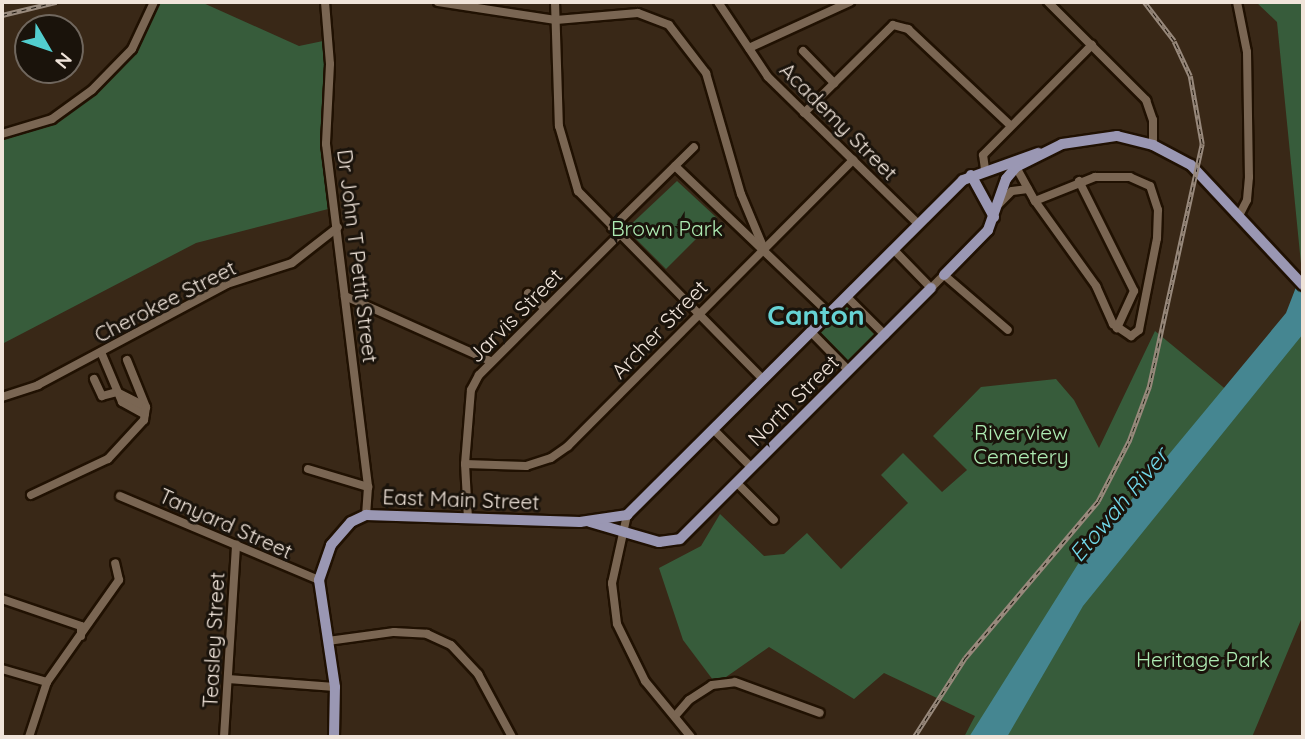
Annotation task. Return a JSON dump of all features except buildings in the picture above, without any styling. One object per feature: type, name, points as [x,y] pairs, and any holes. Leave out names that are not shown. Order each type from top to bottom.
[{"type":"main road","points":[[627,515],[918,225],[971,175],[985,169],[1094,137],[1118,136],[1153,145],[1191,165],[1303,285]]},
{"type":"main road","name":"North Street","points":[[944,275],[982,238],[995,213],[1006,179],[1016,167],[1038,153]]},
{"type":"main road","points":[[971,175],[995,213]]},
{"type":"main road","name":"North Street","points":[[672,542],[684,535],[931,288]]},
{"type":"main road","name":"East Main Street","points":[[334,737],[335,688],[319,580],[331,545],[351,522],[366,515],[589,522],[627,515]]},
{"type":"main road","name":"East Main Street","points":[[589,522],[626,535],[672,542]]},
{"type":"street","points":[[2,134],[52,119],[78,102],[127,55],[154,2]]},
{"type":"street","name":"Dr John T Pettit Street","points":[[325,2],[330,64],[326,144],[369,487],[366,515]]},
{"type":"street","points":[[438,2],[555,20],[623,13],[656,17],[700,62],[741,194],[764,249]]},
{"type":"street","points":[[555,2],[559,125],[570,175],[578,191],[764,380]]},
{"type":"street","points":[[622,2],[623,13]]},
{"type":"street","name":"Academy Street","points":[[718,2],[768,77],[918,225]]},
{"type":"street","points":[[749,48],[850,2]]},
{"type":"street","points":[[1048,2],[1146,100],[1153,120],[1153,145]]},
{"type":"street","points":[[1237,2],[1247,52],[1249,169],[1247,200],[1239,216]]},
{"type":"street","points":[[804,113],[884,29],[900,25],[1011,126]]},
{"type":"street","points":[[985,169],[983,155],[1092,45]]},
{"type":"street","points":[[803,51],[834,83]]},
{"type":"street","points":[[612,228],[694,147]]},
{"type":"street","name":"Archer Street","points":[[465,464],[526,466],[551,458],[594,421],[667,344],[853,160]]},
{"type":"street","points":[[675,166],[752,243],[764,249],[830,314]]},
{"type":"street","points":[[1016,167],[1035,201],[1096,286],[1117,328],[1131,336],[1139,330],[1157,238],[1154,194],[1150,186],[1130,177],[1079,181],[1035,201]]},
{"type":"street","points":[[1079,181],[1134,291],[1117,328]]},
{"type":"street","points":[[995,213],[1012,191],[1028,188]]},
{"type":"street","name":"Cherokee Street","points":[[2,397],[38,385],[227,284],[292,263],[338,227]]},
{"type":"street","name":"Jarvis Street","points":[[468,519],[465,464],[471,390],[490,361],[619,235]]},
{"type":"street","points":[[894,250],[931,288]]},
{"type":"street","points":[[944,275],[1008,330]]},
{"type":"street","name":"North Street","points":[[931,288],[944,275]]},
{"type":"street","points":[[528,293],[545,309]]},
{"type":"street","points":[[345,296],[490,361]]},
{"type":"street","points":[[847,297],[885,335]]},
{"type":"street","points":[[811,332],[849,371]]},
{"type":"street","points":[[101,352],[117,392],[146,411]]},
{"type":"street","points":[[127,360],[146,411]]},
{"type":"street","points":[[93,379],[102,396],[117,392]]},
{"type":"street","points":[[31,495],[103,463],[146,411]]},
{"type":"street","points":[[713,429],[752,468]]},
{"type":"street","points":[[308,469],[369,487]]},
{"type":"street","points":[[737,483],[774,520]]},
{"type":"street","name":"Tanyard Street","points":[[120,495],[319,580]]},
{"type":"street","points":[[627,515],[626,535],[612,583],[617,624],[645,681],[676,715],[691,737]]},
{"type":"street","name":"Teasley Street","points":[[225,737],[236,544]]},
{"type":"street","points":[[29,737],[47,682],[119,580],[115,563]]},
{"type":"street","points":[[2,599],[81,626],[81,636]]},
{"type":"street","points":[[328,640],[394,632],[427,634],[451,645],[478,674],[512,737]]},
{"type":"street","points":[[2,669],[47,682]]},
{"type":"street","points":[[228,679],[335,688]]},
{"type":"street","points":[[676,715],[689,700],[712,685],[735,682],[820,713]]},
{"type":"green space","points":[[152,2],[201,2],[299,46],[323,41],[336,207],[196,243],[2,344],[2,128],[57,114],[121,56]]},
{"type":"green space","points":[[1256,2],[1303,2],[1303,284],[1277,22]]},
{"type":"green space","name":"Brown Park","points":[[677,181],[717,218],[666,269],[626,229]]},
{"type":"green space","points":[[1303,287],[1303,615],[1252,737],[964,737],[975,716],[884,673],[854,699],[769,647],[716,684],[683,640],[659,568],[701,546],[720,514],[764,556],[784,554],[807,533],[841,569],[908,503],[881,475],[903,453],[942,492],[967,470],[933,436],[981,387],[1056,379],[1074,400],[1099,448],[1155,331],[1234,396]]},
{"type":"green space","points":[[846,306],[877,337],[849,365],[817,333]]},
{"type":"water","name":"Etowah River","points":[[1303,269],[1303,334],[1083,606],[1007,737],[969,737],[1078,564],[1286,313]]},
{"type":"railway","points":[[2,15],[56,2]]},
{"type":"railway","points":[[914,737],[965,658],[1098,501],[1129,441],[1149,387],[1202,144],[1190,76],[1174,41],[1144,2]]},
{"type":"district","name":"Canton","points":[[816,315]]},
{"type":"park label","name":"Riverview Cemetery","points":[[1021,444]]},
{"type":"park label","name":"Heritage Park","points":[[1203,659]]}]
